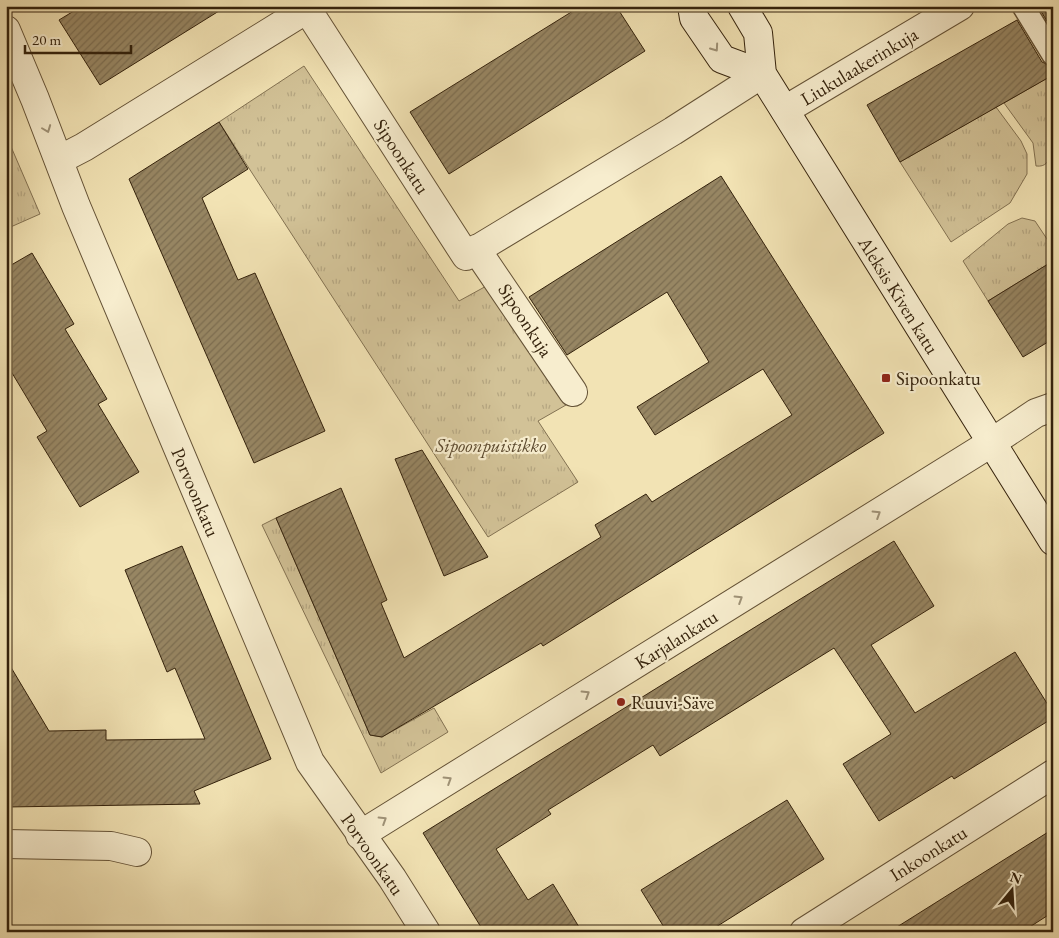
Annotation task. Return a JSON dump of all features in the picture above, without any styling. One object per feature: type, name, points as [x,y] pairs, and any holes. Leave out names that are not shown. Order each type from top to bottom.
[{"type":"street","points":[[692,6],[694,18],[722,59],[762,74]]},
{"type":"street","name":"Aleksis Kiven katu","points":[[742,6],[758,33],[762,74],[1053,541]]},
{"type":"street","name":"Liukulaakerinkuja","points":[[785,110],[960,6]]},
{"type":"street","name":"Sipoonkatu","points":[[59,160],[84,147],[307,9],[466,256],[476,249]]},
{"type":"street","name":"Porvoonkatu","points":[[6,30],[76,206],[310,762],[392,878],[426,932]]},
{"type":"street","points":[[476,249],[673,131],[762,74]]},
{"type":"street","name":"Sipoonkuja","points":[[476,249],[573,392]]},
{"type":"street","name":"Karjalankatu","points":[[360,835],[1036,413],[1053,407]]},
{"type":"street","name":"Inkoonkatu","points":[[804,932],[1053,774]]},
{"type":"street","points":[[6,844],[111,846],[137,852]]},
{"type":"lane","points":[[1023,6],[1053,55]]},
{"type":"green space","name":"Sipoonpuistikko","points":[[304,66],[459,301],[490,284],[566,405],[538,421],[578,482],[488,537],[219,122]]},
{"type":"green space","points":[[1049,77],[1053,82],[1052,153],[1046,163],[1042,166],[1036,166],[1033,143],[1004,103]]},
{"type":"green space","points":[[996,107],[1021,141],[1027,154],[1027,174],[1010,203],[951,242],[900,162]]},
{"type":"green space","points":[[6,135],[40,214],[6,229]]},
{"type":"green space","points":[[1022,218],[1035,221],[1053,248],[1053,261],[988,301],[963,261],[1008,224]]},
{"type":"green space","points":[[276,518],[370,735],[382,737],[434,708],[448,732],[381,773],[262,525]]},
{"type":"building","points":[[82,6],[227,6],[100,85],[59,20]]},
{"type":"building","points":[[581,6],[616,6],[645,51],[449,174],[410,112]]},
{"type":"building","points":[[1041,6],[1053,6],[1053,31],[1039,8]]},
{"type":"building","points":[[1017,20],[1042,62],[1053,67],[1053,75],[900,162],[867,105]]},
{"type":"building","points":[[219,122],[248,169],[202,198],[238,280],[255,273],[325,431],[254,463],[129,179]]},
{"type":"building","points":[[721,176],[884,433],[543,646],[541,643],[382,737],[370,735],[276,518],[341,488],[387,600],[381,603],[404,658],[601,537],[595,525],[646,494],[652,502],[792,415],[763,369],[655,435],[637,407],[709,362],[667,292],[567,355],[529,297]]},
{"type":"building","points":[[32,253],[74,324],[65,329],[107,399],[98,404],[139,472],[80,507],[37,437],[47,431],[6,363],[6,268]]},
{"type":"building","points":[[1053,261],[1053,339],[1023,357],[988,301]]},
{"type":"building","points":[[422,450],[488,557],[444,576],[395,459]]},
{"type":"building","points":[[894,541],[934,606],[871,645],[915,713],[1015,652],[1053,713],[1053,718],[954,779],[952,776],[879,821],[843,764],[891,734],[834,648],[660,756],[653,745],[548,810],[551,814],[496,849],[528,900],[553,884],[582,932],[484,932],[423,833]]},
{"type":"building","points":[[182,546],[271,759],[194,791],[200,804],[6,807],[6,659],[49,731],[106,730],[106,740],[205,739],[175,668],[167,672],[125,570]]},
{"type":"building","points":[[787,800],[824,859],[708,932],[667,932],[641,890]]},
{"type":"building","points":[[1053,829],[1053,912],[1022,932],[889,932]]},
{"type":"place","name":"Sipoonkatu","points":[[886,378]]},
{"type":"place","name":"Ruuvi-Säve","points":[[621,702]]}]
